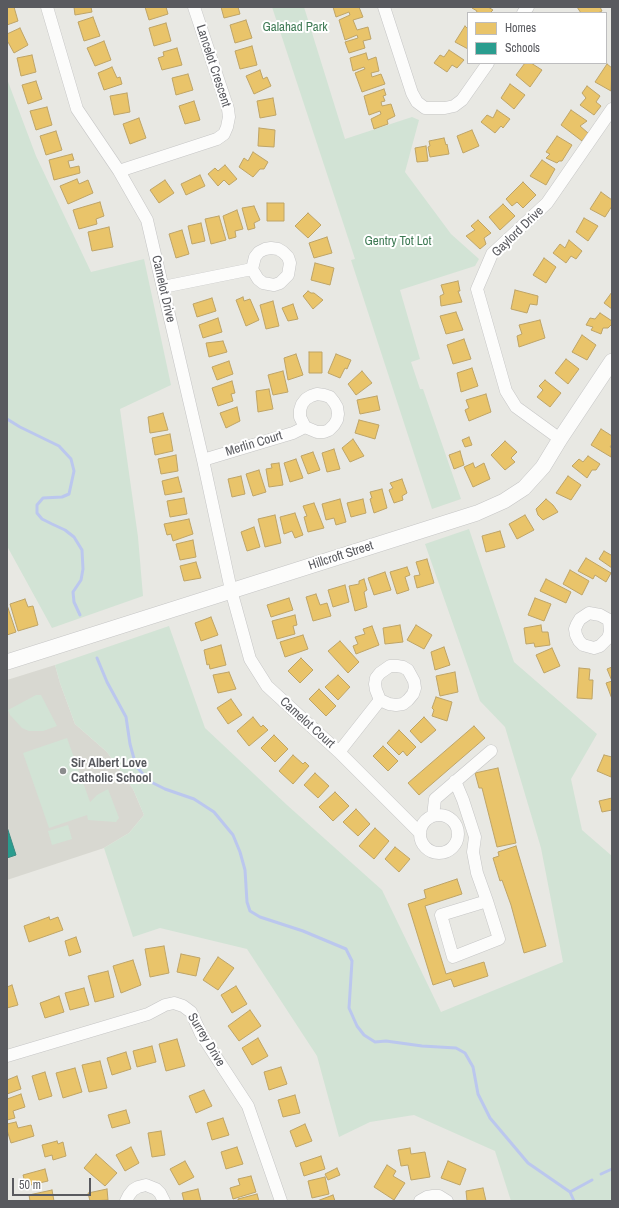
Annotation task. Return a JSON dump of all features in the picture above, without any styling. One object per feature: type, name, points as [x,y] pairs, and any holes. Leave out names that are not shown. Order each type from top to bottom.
[{"type":"street","name":"Camelot Drive","points":[[47,7],[77,109],[119,171],[147,220],[203,460],[231,590]]},
{"type":"street","name":"Lancelot Crescent","points":[[119,171],[217,139],[224,134],[230,117],[194,7]]},
{"type":"street","points":[[384,7],[412,93],[417,102],[425,108],[445,108],[454,106],[462,100],[487,64]]},
{"type":"street","name":"Gaylord Drive","points":[[560,439],[516,407],[506,391],[477,289],[492,254],[547,203],[612,109]]},
{"type":"street","points":[[163,287],[252,270]]},
{"type":"street","name":"Hillcroft Street","points":[[7,662],[477,513],[504,501],[524,488],[543,467],[612,361]]},
{"type":"street","name":"Merlin Court","points":[[203,460],[293,433],[305,427]]},
{"type":"street","name":"Camelot Court","points":[[231,590],[250,659],[266,686],[339,752],[420,833]]},
{"type":"street","points":[[339,752],[380,700]]},
{"type":"street","points":[[433,816],[436,798],[491,751]]},
{"type":"street","points":[[455,781],[475,837],[473,852],[477,872],[487,901],[499,939],[453,957],[441,915],[487,901]]},
{"type":"street","points":[[433,816],[444,816],[452,821],[458,830],[457,840],[454,846],[442,853],[436,853],[430,850],[424,846],[421,840],[420,833],[422,826],[433,816]]},
{"type":"street","points":[[457,840],[473,852]]},
{"type":"street","name":"Surrey Drive","points":[[7,1056],[148,1014],[165,1005],[174,1003],[183,1006],[191,1012],[201,1034],[248,1106],[281,1201]]},
{"type":"street","points":[[126,1201],[133,1190],[146,1185],[156,1189],[164,1201]]},
{"type":"street","points":[[420,1201],[427,1197],[439,1196],[446,1201]]},
{"type":"shaded area","name":"Sir Albert Love Catholic School","points":[[55,665],[75,724],[107,752],[133,789],[144,815],[129,833],[104,848],[7,880],[7,680]]},
{"type":"green space","name":"Gentry Tot Lot","points":[[272,7],[304,7],[345,139],[412,117],[419,120],[405,172],[451,234],[479,259],[475,266],[400,290],[420,359],[411,362],[420,389],[423,389],[461,499],[432,509],[351,260],[355,259]]},
{"type":"green space","points":[[7,79],[36,156],[91,272],[144,259],[171,385],[120,409],[138,537],[143,596],[52,628],[7,546]]},
{"type":"green space","points":[[469,529],[514,662],[597,734],[571,779],[582,830],[612,856],[612,1201],[511,1201],[495,1151],[414,1115],[370,1122],[339,1137],[317,1056],[247,949],[160,928],[133,937],[104,848],[129,833],[144,815],[133,789],[107,752],[75,724],[55,665],[169,626],[205,728],[287,805],[382,890],[441,1012],[563,962],[541,848],[505,727],[480,701],[425,544]]},
{"type":"green space","points":[[36,695],[41,695],[57,726],[43,731],[29,731],[22,728],[10,715],[8,710]]},
{"type":"green space","points":[[67,738],[90,802],[97,795],[108,789],[119,818],[116,822],[88,820],[87,815],[49,828],[23,753]]},
{"type":"green space","points":[[68,825],[72,839],[52,845],[48,831]]},
{"type":"building: Homes","points":[[7,7],[14,7],[18,21],[7,25]]},
{"type":"building: Homes","points":[[74,7],[91,7],[92,12],[75,15]]},
{"type":"building: Homes","points":[[145,7],[166,7],[168,14],[149,20]]},
{"type":"building: Homes","points":[[221,7],[238,7],[240,14],[224,18]]},
{"type":"building: Homes","points":[[333,7],[359,7],[363,17],[353,20],[357,30],[368,27],[371,39],[363,41],[365,48],[349,53],[345,42],[358,38],[357,35],[345,40],[339,20],[350,15],[349,12],[336,17]]},
{"type":"building: Homes","points":[[488,7],[493,10],[491,12],[476,12],[472,8]]},
{"type":"building: Homes","points":[[577,7],[600,7],[602,11],[600,12],[580,12]]},
{"type":"building: Homes","points":[[93,17],[100,36],[84,41],[78,22]]},
{"type":"building: Homes","points":[[246,20],[252,38],[235,43],[230,25]]},
{"type":"building: Homes","points":[[166,23],[171,41],[154,46],[149,28]]},
{"type":"building: Homes","points":[[465,26],[467,28],[467,48],[455,42]]},
{"type":"building: Homes","points":[[20,28],[28,45],[14,53],[7,42],[7,34]]},
{"type":"building: Homes","points":[[104,41],[111,60],[95,66],[87,48]]},
{"type":"building: Homes","points":[[252,46],[257,65],[240,69],[235,51]]},
{"type":"building: Homes","points":[[177,48],[182,65],[162,70],[158,58],[164,56],[163,52]]},
{"type":"building: Homes","points":[[449,50],[464,60],[457,68],[452,65],[447,72],[434,63],[440,55],[444,57]]},
{"type":"building: Homes","points":[[366,53],[368,60],[376,57],[379,71],[371,73],[372,77],[381,74],[385,84],[362,92],[355,73],[365,69],[364,67],[353,71],[350,58]]},
{"type":"building: Homes","points":[[32,55],[36,72],[21,76],[17,58]]},
{"type":"building: Homes","points":[[524,64],[533,64],[542,70],[530,87],[516,75]]},
{"type":"building: Homes","points":[[607,64],[612,68],[611,91],[595,82]]},
{"type":"building: Homes","points":[[112,67],[117,78],[120,77],[122,84],[104,90],[98,73]]},
{"type":"building: Homes","points":[[260,70],[263,79],[267,77],[271,86],[254,94],[246,76]]},
{"type":"building: Homes","points":[[188,74],[193,90],[176,95],[172,78]]},
{"type":"building: Homes","points":[[36,81],[42,99],[28,104],[22,85]]},
{"type":"building: Homes","points":[[510,84],[525,95],[514,109],[501,98]]},
{"type":"building: Homes","points":[[587,86],[600,96],[596,102],[601,106],[594,115],[580,105],[586,98],[582,93]]},
{"type":"building: Homes","points":[[384,89],[386,95],[383,96],[385,101],[381,102],[382,106],[391,104],[395,116],[387,120],[388,124],[374,129],[371,119],[381,114],[380,111],[369,115],[364,96]]},
{"type":"building: Homes","points":[[127,93],[130,112],[114,115],[110,96]]},
{"type":"building: Homes","points":[[273,98],[276,115],[260,118],[257,101]]},
{"type":"building: Homes","points":[[194,101],[200,120],[185,124],[179,106]]},
{"type":"building: Homes","points":[[47,107],[52,125],[36,130],[30,111]]},
{"type":"building: Homes","points":[[497,110],[510,119],[503,128],[501,126],[495,133],[481,122],[487,115],[493,118]]},
{"type":"building: Homes","points":[[571,110],[587,121],[580,126],[588,133],[582,141],[561,125]]},
{"type":"building: Homes","points":[[139,118],[146,138],[130,144],[123,124]]},
{"type":"building: Homes","points":[[259,128],[275,130],[274,147],[258,146]]},
{"type":"building: Homes","points":[[472,130],[479,146],[463,153],[457,136]]},
{"type":"building: Homes","points":[[56,131],[62,150],[46,155],[40,136]]},
{"type":"building: Homes","points":[[557,136],[572,145],[562,161],[557,163],[546,158],[550,154],[546,152]]},
{"type":"building: Homes","points":[[444,138],[449,154],[430,157],[428,147],[430,146],[429,141]]},
{"type":"building: Homes","points":[[426,146],[428,161],[417,162],[415,148]]},
{"type":"building: Homes","points":[[253,152],[268,162],[264,169],[260,169],[253,177],[239,167],[244,158],[248,161]]},
{"type":"building: Homes","points":[[72,154],[74,160],[68,161],[70,168],[79,166],[80,173],[54,180],[49,160]]},
{"type":"building: Homes","points":[[542,160],[555,169],[546,185],[530,176]]},
{"type":"building: Homes","points":[[225,165],[237,179],[229,185],[224,180],[218,186],[208,174],[215,168],[218,171]]},
{"type":"building: Homes","points":[[200,175],[205,186],[186,195],[181,184]]},
{"type":"building: Homes","points":[[77,179],[79,184],[88,180],[93,193],[68,204],[60,186]]},
{"type":"building: Homes","points":[[165,180],[174,193],[159,203],[150,190]]},
{"type":"building: Homes","points":[[523,182],[536,195],[523,208],[517,202],[512,206],[506,199]]},
{"type":"building: Homes","points":[[601,192],[612,200],[612,206],[605,217],[590,209]]},
{"type":"building: Homes","points":[[100,202],[104,216],[96,219],[97,224],[79,229],[73,210]]},
{"type":"building: Homes","points":[[267,203],[284,203],[284,221],[267,221]]},
{"type":"building: Homes","points":[[503,204],[515,216],[500,230],[489,217]]},
{"type":"building: Homes","points":[[254,206],[260,220],[254,223],[255,228],[248,230],[242,208]]},
{"type":"building: Homes","points":[[237,210],[243,229],[235,231],[236,237],[229,239],[223,216]]},
{"type":"building: Homes","points":[[308,213],[321,225],[308,238],[295,226]]},
{"type":"building: Homes","points":[[219,216],[226,240],[211,244],[205,219]]},
{"type":"building: Homes","points":[[584,218],[598,226],[588,241],[576,232]]},
{"type":"building: Homes","points":[[478,220],[491,233],[484,238],[486,244],[480,249],[466,236],[475,230],[471,226]]},
{"type":"building: Homes","points":[[201,223],[205,241],[192,244],[188,226]]},
{"type":"building: Homes","points":[[109,227],[113,247],[92,251],[88,232]]},
{"type":"building: Homes","points":[[182,230],[189,254],[176,258],[169,234]]},
{"type":"building: Homes","points":[[327,237],[332,253],[314,258],[309,243]]},
{"type":"building: Homes","points":[[569,240],[582,251],[576,259],[571,256],[566,263],[553,253],[560,244],[565,248]]},
{"type":"building: Homes","points":[[544,258],[556,267],[546,283],[533,275]]},
{"type":"building: Homes","points":[[315,263],[334,268],[330,285],[311,280]]},
{"type":"building: Homes","points":[[458,281],[460,291],[458,291],[462,302],[441,306],[440,296],[444,294],[441,285]]},
{"type":"building: Homes","points":[[515,290],[538,296],[537,305],[530,304],[527,313],[511,309]]},
{"type":"building: Homes","points":[[308,291],[314,293],[323,300],[313,309],[303,296]]},
{"type":"building: Homes","points":[[612,292],[612,309],[604,303]]},
{"type":"building: Homes","points":[[243,297],[244,301],[250,299],[259,320],[246,326],[236,300]]},
{"type":"building: Homes","points":[[212,298],[216,311],[197,317],[193,304]]},
{"type":"building: Homes","points":[[273,301],[279,326],[266,329],[260,305]]},
{"type":"building: Homes","points":[[293,304],[298,319],[288,321],[282,308]]},
{"type":"building: Homes","points":[[456,312],[463,330],[446,334],[440,316]]},
{"type":"building: Homes","points":[[600,313],[612,321],[612,324],[608,328],[603,328],[601,334],[591,330],[593,327],[586,325],[590,318],[595,319]]},
{"type":"building: Homes","points":[[218,318],[222,332],[203,338],[199,325]]},
{"type":"building: Homes","points":[[540,320],[545,338],[519,347],[517,336],[522,334],[519,325]]},
{"type":"building: Homes","points":[[582,335],[596,345],[587,360],[572,352]]},
{"type":"building: Homes","points":[[464,339],[471,359],[453,364],[447,345]]},
{"type":"building: Homes","points":[[223,341],[227,352],[209,357],[206,343]]},
{"type":"building: Homes","points":[[309,352],[322,352],[322,373],[309,373]]},
{"type":"building: Homes","points":[[296,354],[303,375],[288,380],[284,358]]},
{"type":"building: Homes","points":[[336,354],[351,360],[347,369],[345,368],[340,378],[328,373]]},
{"type":"building: Homes","points":[[566,359],[579,369],[568,384],[555,373]]},
{"type":"building: Homes","points":[[229,361],[233,374],[217,380],[212,367]]},
{"type":"building: Homes","points":[[472,368],[478,386],[461,392],[457,373]]},
{"type":"building: Homes","points":[[283,371],[288,392],[273,395],[268,375]]},
{"type":"building: Homes","points":[[362,371],[372,383],[356,395],[348,384]]},
{"type":"building: Homes","points":[[545,380],[561,393],[550,407],[537,397],[543,390],[539,386]]},
{"type":"building: Homes","points":[[232,381],[235,393],[231,394],[233,401],[218,406],[212,388]]},
{"type":"building: Homes","points":[[269,389],[273,409],[258,412],[256,391]]},
{"type":"building: Homes","points":[[486,394],[491,412],[469,421],[465,410],[469,408],[466,400]]},
{"type":"building: Homes","points":[[377,396],[380,410],[360,414],[357,400]]},
{"type":"building: Homes","points":[[237,407],[240,421],[226,428],[220,413]]},
{"type":"building: Homes","points":[[163,413],[168,430],[150,433],[148,417]]},
{"type":"building: Homes","points":[[359,420],[379,425],[375,439],[355,433]]},
{"type":"building: Homes","points":[[601,429],[612,436],[612,444],[610,447],[612,448],[611,457],[591,445]]},
{"type":"building: Homes","points":[[170,434],[173,451],[155,455],[152,438]]},
{"type":"building: Homes","points":[[469,437],[472,445],[465,447],[462,440]]},
{"type":"building: Homes","points":[[353,439],[364,456],[350,462],[342,448]]},
{"type":"building: Homes","points":[[505,441],[517,452],[511,458],[515,462],[505,470],[491,455]]},
{"type":"building: Homes","points":[[334,449],[340,469],[327,472],[322,453]]},
{"type":"building: Homes","points":[[460,451],[464,465],[454,469],[449,455]]},
{"type":"building: Homes","points":[[313,452],[320,470],[308,474],[301,456]]},
{"type":"building: Homes","points":[[176,455],[178,471],[161,474],[158,459]]},
{"type":"building: Homes","points":[[588,456],[600,464],[596,470],[592,470],[587,478],[572,466],[579,459],[583,462]]},
{"type":"building: Homes","points":[[296,459],[303,478],[290,482],[284,463]]},
{"type":"building: Homes","points":[[279,463],[283,485],[269,487],[266,469],[272,468],[271,464]]},
{"type":"building: Homes","points":[[473,463],[475,468],[484,463],[490,479],[473,487],[464,467]]},
{"type":"building: Homes","points":[[259,470],[266,492],[253,496],[246,474]]},
{"type":"building: Homes","points":[[241,476],[245,494],[232,497],[228,479]]},
{"type":"building: Homes","points":[[568,476],[581,485],[571,500],[556,493]]},
{"type":"building: Homes","points":[[178,477],[182,492],[165,495],[162,481]]},
{"type":"building: Homes","points":[[402,479],[407,493],[402,496],[403,500],[394,503],[389,490],[393,488],[390,483]]},
{"type":"building: Homes","points":[[382,489],[387,508],[374,513],[370,499],[372,498],[370,492]]},
{"type":"building: Homes","points":[[184,498],[187,514],[170,517],[167,501]]},
{"type":"building: Homes","points":[[340,499],[346,522],[336,525],[334,518],[326,520],[322,504]]},
{"type":"building: Homes","points":[[363,499],[366,513],[351,517],[347,503]]},
{"type":"building: Homes","points":[[546,499],[558,512],[543,520],[538,515],[536,509]]},
{"type":"building: Homes","points":[[314,503],[324,528],[308,532],[304,517],[307,516],[303,506]]},
{"type":"building: Homes","points":[[295,513],[303,535],[295,538],[292,531],[284,534],[280,517]]},
{"type":"building: Homes","points":[[275,515],[281,543],[265,547],[258,519]]},
{"type":"building: Homes","points":[[525,515],[534,530],[517,539],[509,524]]},
{"type":"building: Homes","points":[[189,519],[193,534],[173,541],[171,534],[167,535],[164,524]]},
{"type":"building: Homes","points":[[254,527],[260,547],[247,551],[241,532]]},
{"type":"building: Homes","points":[[500,531],[505,547],[486,552],[482,536]]},
{"type":"building: Homes","points":[[193,540],[196,557],[180,560],[176,544]]},
{"type":"building: Homes","points":[[604,551],[611,555],[612,554],[612,568],[599,559]]},
{"type":"building: Homes","points":[[586,558],[611,573],[606,582],[595,575],[593,579],[578,571]]},
{"type":"building: Homes","points":[[427,559],[434,583],[417,588],[414,576],[420,575],[416,562]]},
{"type":"building: Homes","points":[[196,562],[201,578],[184,581],[180,566]]},
{"type":"building: Homes","points":[[407,567],[410,575],[405,577],[409,590],[397,594],[390,572]]},
{"type":"building: Homes","points":[[570,570],[589,581],[582,595],[563,584]]},
{"type":"building: Homes","points":[[385,572],[391,590],[374,595],[368,578]]},
{"type":"building: Homes","points":[[364,579],[367,590],[364,592],[367,607],[355,611],[349,586],[359,584],[359,581]]},
{"type":"building: Homes","points":[[546,579],[571,592],[566,603],[540,591]]},
{"type":"building: Homes","points":[[345,585],[349,602],[333,607],[328,590]]},
{"type":"building: Homes","points":[[316,594],[320,605],[327,603],[331,616],[313,621],[306,597]]},
{"type":"building: Homes","points":[[289,598],[293,610],[271,617],[267,605]]},
{"type":"building: Homes","points":[[535,598],[551,604],[544,621],[528,615]]},
{"type":"building: Homes","points":[[25,599],[28,607],[33,606],[38,625],[18,631],[10,604]]},
{"type":"building: Homes","points":[[7,605],[16,632],[7,635]]},
{"type":"building: Homes","points":[[295,615],[297,625],[293,626],[295,634],[277,639],[272,621]]},
{"type":"building: Homes","points":[[211,617],[218,635],[201,641],[195,623]]},
{"type":"building: Homes","points":[[400,625],[403,642],[385,644],[383,628]]},
{"type":"building: Homes","points":[[416,625],[432,635],[424,649],[407,640]]},
{"type":"building: Homes","points":[[541,625],[542,632],[548,632],[550,645],[535,647],[534,643],[526,644],[524,628]]},
{"type":"building: Homes","points":[[372,626],[379,645],[356,654],[353,646],[358,644],[355,637],[365,634],[363,629]]},
{"type":"building: Homes","points":[[303,635],[308,649],[285,657],[280,642]]},
{"type":"building: Homes","points":[[340,641],[359,662],[348,673],[328,651]]},
{"type":"building: Homes","points":[[221,645],[226,665],[210,669],[209,664],[207,665],[204,650]]},
{"type":"building: Homes","points":[[444,647],[450,665],[435,670],[431,652]]},
{"type":"building: Homes","points":[[552,648],[560,666],[544,673],[536,655]]},
{"type":"building: Homes","points":[[301,658],[313,670],[300,683],[288,671]]},
{"type":"building: Homes","points":[[612,667],[612,681],[607,669]]},
{"type":"building: Homes","points":[[579,668],[590,669],[589,680],[593,680],[592,699],[577,698]]},
{"type":"building: Homes","points":[[229,672],[236,689],[218,693],[213,675]]},
{"type":"building: Homes","points":[[455,672],[458,692],[440,696],[436,676]]},
{"type":"building: Homes","points":[[338,675],[350,687],[338,700],[325,687]]},
{"type":"building: Homes","points":[[612,681],[612,699],[606,683]]},
{"type":"building: Homes","points":[[319,689],[336,706],[326,716],[309,699]]},
{"type":"building: Homes","points":[[436,697],[452,702],[447,721],[432,716],[434,710],[432,708]]},
{"type":"building: Homes","points":[[231,699],[242,715],[228,724],[217,708]]},
{"type":"building: Homes","points":[[253,717],[261,727],[263,725],[268,730],[249,746],[237,731]]},
{"type":"building: Homes","points":[[424,717],[436,730],[421,743],[410,731]]},
{"type":"building: Homes","points":[[474,726],[485,738],[419,795],[408,783]]},
{"type":"building: Homes","points":[[399,730],[416,747],[407,756],[403,751],[399,755],[387,743]]},
{"type":"building: Homes","points":[[274,735],[288,749],[275,762],[261,748]]},
{"type":"building: Homes","points":[[383,746],[398,761],[388,771],[373,756]]},
{"type":"building: Homes","points":[[293,755],[303,764],[305,762],[309,766],[293,784],[279,771]]},
{"type":"building: Homes","points":[[604,755],[612,757],[611,777],[597,771]]},
{"type":"building: Homes","points":[[498,768],[516,843],[497,847],[482,788],[479,788],[475,773]]},
{"type":"building: Homes","points":[[315,773],[329,786],[318,798],[304,785]]},
{"type":"building: Homes","points":[[335,792],[349,806],[333,821],[319,807]]},
{"type":"building: Homes","points":[[612,798],[612,810],[602,812],[599,801]]},
{"type":"building: Homes","points":[[356,809],[370,824],[358,836],[343,822]]},
{"type":"building: Homes","points":[[375,828],[389,841],[374,859],[359,846]]},
{"type":"building: Homes","points":[[516,846],[546,946],[524,953],[511,905],[502,880],[500,881],[493,858],[499,856],[498,852]]},
{"type":"building: Homes","points":[[395,847],[410,859],[399,872],[385,859]]},
{"type":"building: Homes","points":[[457,879],[462,894],[425,906],[446,974],[484,962],[488,976],[454,987],[451,979],[433,985],[408,904],[426,898],[424,890]]},
{"type":"building: Homes","points":[[49,917],[50,920],[58,917],[63,930],[29,942],[24,926]]},
{"type":"building: Homes","points":[[76,937],[81,952],[69,956],[65,941]]},
{"type":"building: Homes","points":[[164,946],[169,973],[150,977],[145,949]]},
{"type":"building: Homes","points":[[181,954],[200,958],[196,976],[177,972]]},
{"type":"building: Homes","points":[[218,957],[234,968],[218,990],[203,980]]},
{"type":"building: Homes","points":[[133,960],[141,985],[121,993],[113,966]]},
{"type":"building: Homes","points":[[108,971],[114,997],[95,1002],[88,976]]},
{"type":"building: Homes","points":[[12,985],[18,1005],[7,1008],[7,987]]},
{"type":"building: Homes","points":[[236,986],[247,1004],[232,1013],[221,995]]},
{"type":"building: Homes","points":[[84,988],[89,1005],[70,1010],[65,993]]},
{"type":"building: Homes","points":[[59,996],[64,1012],[45,1018],[40,1003]]},
{"type":"building: Homes","points":[[250,1010],[261,1026],[239,1041],[228,1026]]},
{"type":"building: Homes","points":[[258,1038],[268,1056],[252,1065],[242,1048]]},
{"type":"building: Homes","points":[[177,1039],[185,1066],[166,1071],[159,1044]]},
{"type":"building: Homes","points":[[152,1046],[156,1062],[137,1067],[133,1051]]},
{"type":"building: Homes","points":[[126,1052],[131,1069],[112,1075],[107,1058]]},
{"type":"building: Homes","points":[[100,1061],[107,1088],[89,1092],[82,1065]]},
{"type":"building: Homes","points":[[281,1067],[287,1084],[269,1090],[264,1072]]},
{"type":"building: Homes","points":[[75,1068],[82,1092],[63,1098],[56,1073]]},
{"type":"building: Homes","points":[[45,1072],[52,1096],[39,1100],[32,1076]]},
{"type":"building: Homes","points":[[17,1076],[21,1089],[7,1094],[7,1080]]},
{"type":"building: Homes","points":[[204,1090],[212,1106],[196,1113],[189,1096]]},
{"type":"building: Homes","points":[[21,1094],[25,1107],[13,1111],[15,1118],[7,1120],[7,1099]]},
{"type":"building: Homes","points":[[295,1095],[300,1113],[283,1117],[278,1100]]},
{"type":"building: Homes","points":[[126,1110],[130,1123],[112,1128],[108,1115]]},
{"type":"building: Homes","points":[[223,1118],[229,1135],[212,1140],[207,1123]]},
{"type":"building: Homes","points":[[16,1122],[18,1128],[31,1125],[34,1136],[11,1143],[7,1130],[7,1124]]},
{"type":"building: Homes","points":[[305,1124],[312,1141],[296,1147],[290,1131]]},
{"type":"building: Homes","points":[[161,1131],[165,1155],[152,1157],[148,1133]]},
{"type":"building: Homes","points":[[57,1141],[58,1144],[63,1142],[66,1156],[53,1160],[52,1155],[45,1157],[42,1145]]},
{"type":"building: Homes","points":[[131,1147],[139,1163],[125,1171],[116,1155]]},
{"type":"building: Homes","points":[[237,1147],[243,1164],[226,1169],[221,1152]]},
{"type":"building: Homes","points":[[410,1148],[411,1154],[425,1152],[430,1177],[411,1180],[408,1165],[401,1166],[398,1150]]},
{"type":"building: Homes","points":[[96,1154],[117,1173],[105,1186],[84,1168]]},
{"type":"building: Homes","points":[[321,1156],[325,1169],[304,1176],[300,1163]]},
{"type":"building: Homes","points":[[185,1161],[194,1177],[179,1185],[170,1169]]},
{"type":"building: Homes","points":[[448,1161],[466,1169],[460,1185],[441,1178]]},
{"type":"building: Homes","points":[[387,1165],[396,1171],[393,1176],[405,1183],[394,1200],[374,1187]]},
{"type":"building: Homes","points":[[337,1168],[340,1175],[328,1180],[325,1174]]},
{"type":"building: Homes","points":[[45,1169],[48,1181],[26,1186],[23,1175]]},
{"type":"building: Homes","points":[[251,1176],[256,1192],[233,1199],[230,1188],[240,1185],[238,1179]]},
{"type":"building: Homes","points":[[325,1177],[329,1194],[312,1198],[308,1181]]},
{"type":"building: Homes","points":[[483,1188],[486,1201],[467,1201],[466,1191]]},
{"type":"building: Homes","points":[[107,1189],[108,1200],[90,1201],[88,1193]]},
{"type":"building: Homes","points":[[198,1189],[201,1201],[184,1201],[182,1193]]},
{"type":"building: Homes","points":[[52,1190],[54,1201],[30,1201],[29,1195]]},
{"type":"building: Homes","points":[[257,1194],[259,1201],[238,1201],[238,1199]]},
{"type":"building: Homes","points":[[333,1195],[335,1201],[317,1201]]},
{"type":"building: Schools","points":[[7,827],[16,855],[7,858]]},
{"type":"waterway","points":[[7,419],[59,446],[71,459],[74,471],[69,494],[62,497],[43,498],[37,505],[37,513],[42,519],[65,530],[74,537],[82,550],[83,569],[81,580],[73,592],[74,602],[80,615]]},
{"type":"waterway","points":[[97,658],[107,682],[126,717],[130,744],[136,766],[149,781],[165,789],[194,799],[214,812],[233,835],[245,870],[247,902],[250,911],[260,917],[303,931],[346,949],[352,961],[349,1008],[357,1026],[364,1035],[375,1042],[386,1041],[422,1046],[456,1048],[465,1053],[473,1067],[478,1094],[490,1118],[528,1163],[570,1192],[574,1201]]},
{"type":"waterway","points":[[601,1174],[612,1169]]},
{"type":"waterway","points":[[570,1192],[592,1180]]},
{"type":"place","name":"Sir Albert Love Catholic School","points":[[63,771]]},
{"type":"park label","name":"Galahad Park","points":[[295,28]]}]
